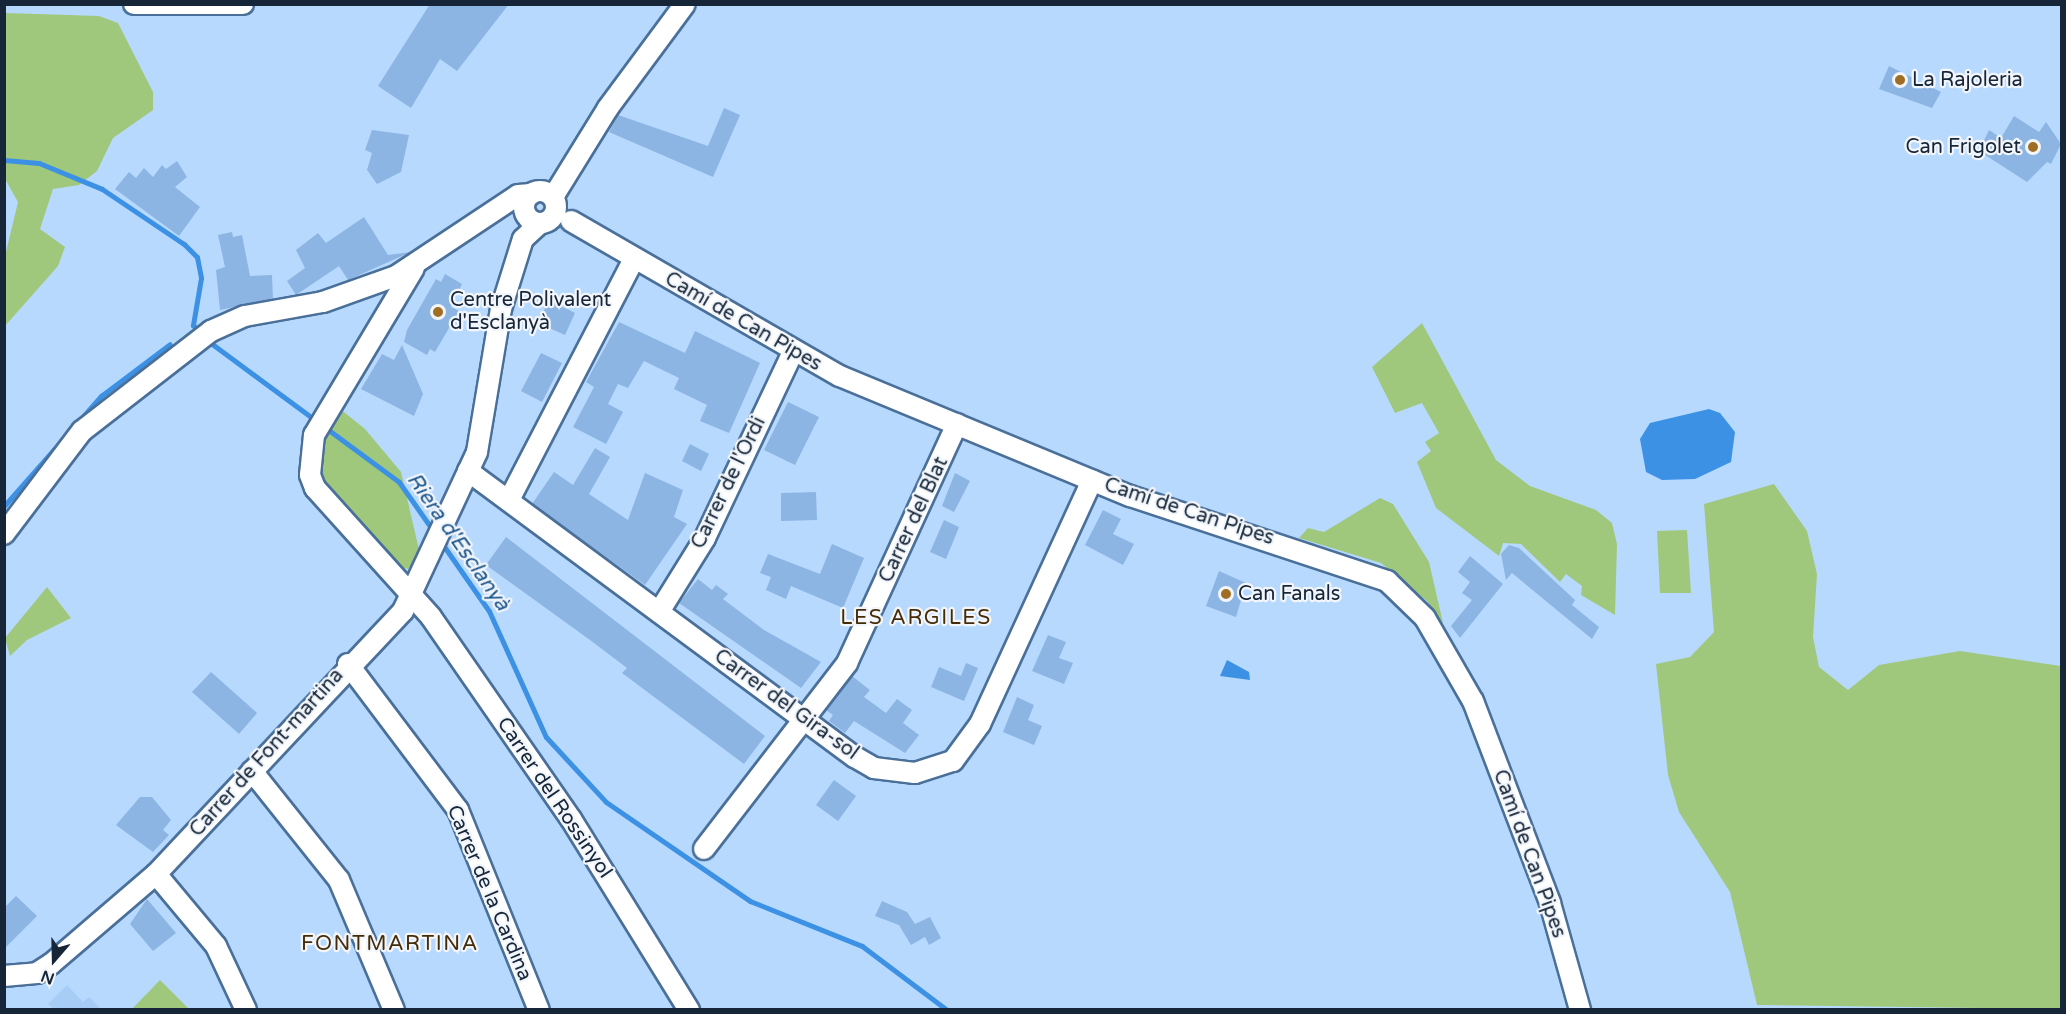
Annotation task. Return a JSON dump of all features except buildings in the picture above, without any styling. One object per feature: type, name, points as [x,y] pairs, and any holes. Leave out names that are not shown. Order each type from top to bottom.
[{"type":"street","points":[[134,4],[243,4]]},
{"type":"street","name":"Carrer de Font-martina","points":[[4,976],[37,973],[51,964],[156,874],[348,664],[392,624],[431,550],[482,435],[487,369],[507,289],[523,239],[556,211],[545,196],[576,158],[685,4]]},
{"type":"street","points":[[4,534],[82,432],[211,331],[245,316],[306,306],[414,268],[518,195],[545,196]]},
{"type":"street","points":[[545,196],[525,211],[543,223],[571,221]]},
{"type":"street","name":"Camí de Can Pipes","points":[[545,196],[571,221],[793,352],[1092,480],[1368,571],[1408,599],[1437,636],[1473,701],[1550,903],[1580,1010]]},
{"type":"street","points":[[509,500],[633,259]]},
{"type":"street","name":"Carrer del Rossinyol","points":[[414,268],[388,305],[316,433],[308,465],[315,488],[410,593],[571,819],[688,1010]]},
{"type":"street","points":[[362,288],[384,287],[390,293],[388,305]]},
{"type":"street","name":"Carrer de l'Ordi","points":[[659,612],[705,538],[793,352]]},
{"type":"street","name":"Carrer del Blat","points":[[704,849],[847,663],[957,424]]},
{"type":"street","name":"Carrer del Gira-sol","points":[[468,471],[805,720],[874,768],[915,773],[953,761],[980,724],[1092,480]]},
{"type":"street","name":"Carrer de la Cardina","points":[[348,664],[458,810],[539,1010]]},
{"type":"street","points":[[252,771],[339,880],[394,1010]]},
{"type":"street","points":[[156,874],[216,946],[246,1010]]},
{"type":"shaded area","points":[[67,985],[83,1002],[89,997],[101,1009],[54,1009],[48,1004]]},
{"type":"green space","points":[[5,13],[99,16],[118,23],[153,92],[153,110],[113,138],[97,171],[79,185],[53,189],[40,229],[65,247],[58,266],[5,326],[5,256],[18,202],[5,179]]},
{"type":"green space","points":[[1422,323],[1496,460],[1530,486],[1596,510],[1612,523],[1617,544],[1615,615],[1581,595],[1582,586],[1566,574],[1560,582],[1521,544],[1503,543],[1499,556],[1436,508],[1417,462],[1431,451],[1425,442],[1439,433],[1422,403],[1395,413],[1372,367]]},
{"type":"green space","points":[[339,408],[365,429],[401,472],[420,554],[408,569],[399,567],[330,492],[318,468],[319,443]]},
{"type":"green space","points":[[1774,484],[1807,531],[1817,574],[1813,637],[1819,667],[1848,690],[1879,665],[1960,651],[2061,666],[2061,1009],[1757,1005],[1730,892],[1679,812],[1668,775],[1656,664],[1690,657],[1714,632],[1704,504]]},
{"type":"green space","points":[[1380,498],[1393,504],[1429,562],[1443,623],[1427,601],[1381,563],[1299,538],[1308,528],[1324,532]]},
{"type":"green space","points":[[1687,530],[1691,593],[1660,593],[1657,531]]},
{"type":"green space","points":[[47,587],[71,618],[27,640],[10,656],[5,638]]},
{"type":"green space","points":[[160,980],[189,1009],[132,1009]]},
{"type":"water","points":[[1709,409],[1720,413],[1735,432],[1731,462],[1695,479],[1662,480],[1646,472],[1640,439],[1650,423]]},
{"type":"water","points":[[1227,660],[1249,672],[1250,680],[1220,676]]},
{"type":"waterway","name":"Riera d'Esclanyà","points":[[4,160],[39,163],[102,189],[184,244],[197,257],[201,278],[193,325],[201,334]]},
{"type":"waterway","name":"Riera d'Esclanyà","points":[[208,341],[399,482],[434,532]]},
{"type":"waterway","points":[[4,506],[101,396],[170,344]]},
{"type":"waterway","name":"Riera d'Esclanyà","points":[[441,542],[489,611],[546,737],[606,802],[750,901],[862,946],[947,1010]]},
{"type":"place","name":"La Rajoleria","points":[[1900,80]]},
{"type":"place","name":"Can Frigolet","points":[[2033,147]]},
{"type":"place","name":"Centre Polivalent d'Esclanyà","points":[[438,312]]},
{"type":"place","name":"Can Fanals","points":[[1226,594]]},
{"type":"district","name":"LES ARGILES","points":[[916,618]]},
{"type":"district","name":"FONTMARTINA","points":[[390,944]]}]
